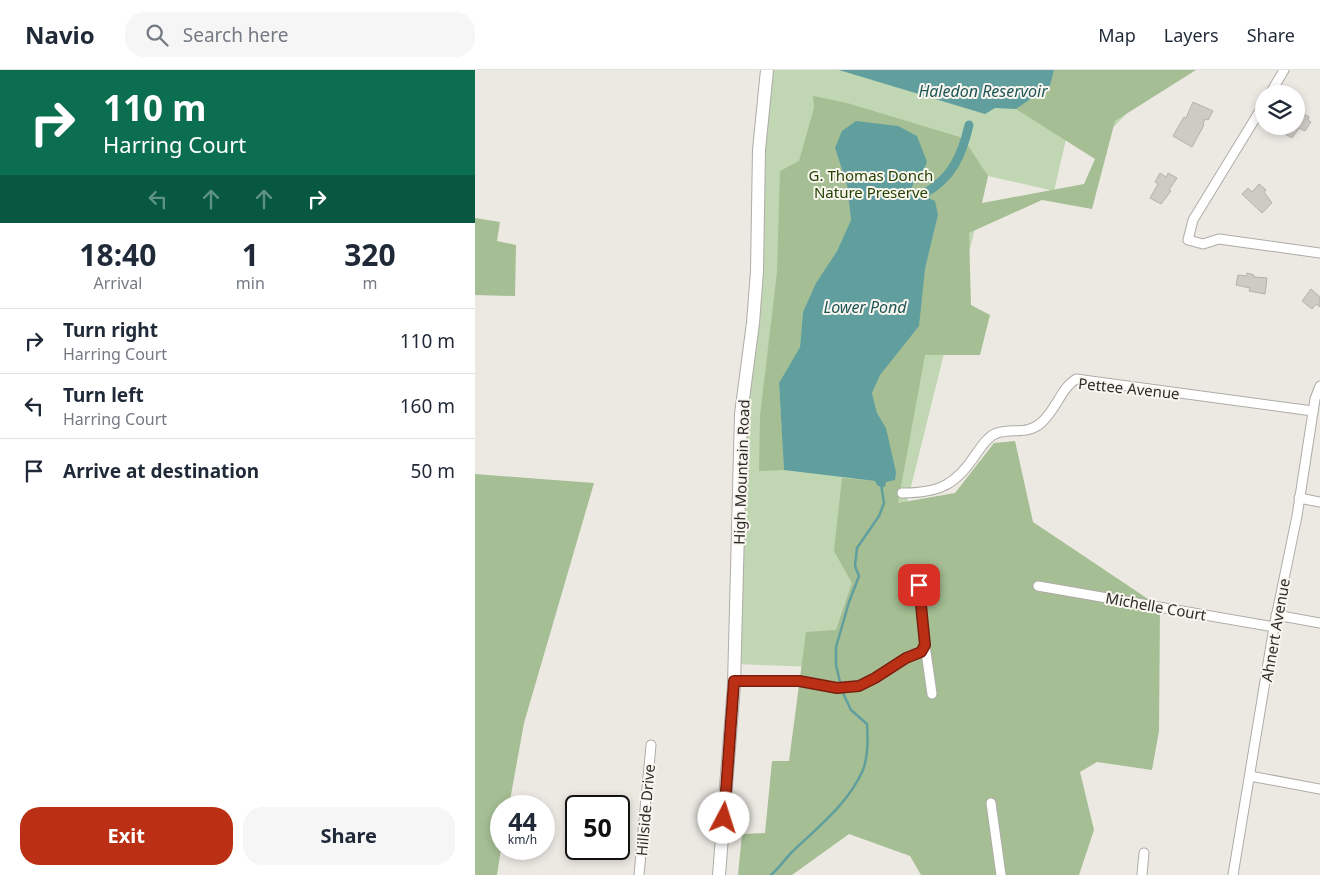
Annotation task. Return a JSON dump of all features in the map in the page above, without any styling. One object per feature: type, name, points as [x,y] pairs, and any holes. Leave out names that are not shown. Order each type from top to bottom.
[{"type":"main road","name":"High Mountain Road","points":[[719,875],[734,681],[740,433],[753,323],[757,270],[759,150],[767,70]]},
{"type":"street","points":[[1276,85],[1285,70]]},
{"type":"street","points":[[1255,119],[1193,220],[1188,240],[1203,244],[1219,239],[1320,253]]},
{"type":"street","name":"Pettee Avenue","points":[[902,493],[925,491],[951,484],[989,438],[997,433],[1027,431],[1039,425],[1055,408],[1067,384],[1076,379],[1313,411]]},
{"type":"street","name":"Ahnert Avenue","points":[[1233,875],[1276,615],[1299,498],[1313,411],[1320,386]]},
{"type":"street","points":[[1299,498],[1320,502]]},
{"type":"street","points":[[919,585],[932,694]]},
{"type":"street","name":"Michelle Court","points":[[1037,586],[1274,627]]},
{"type":"street","points":[[1276,615],[1320,623]]},
{"type":"street","points":[[734,681],[799,681],[841,688],[859,686],[906,658],[921,652],[925,645]]},
{"type":"street","name":"Hillside Drive","points":[[639,875],[651,745]]},
{"type":"street","points":[[1250,776],[1320,789]]},
{"type":"street","points":[[991,804],[1001,875]]},
{"type":"street","points":[[1141,875],[1144,853]]},
{"type":"green space","name":"G. Thomas Donch Nature Preserve","points":[[767,70],[1168,70],[1088,154],[1067,135],[1054,191],[988,176],[899,535],[873,669],[735,664],[738,475]]},
{"type":"green space","points":[[1054,70],[1196,70],[1115,121],[1092,209],[1042,200],[969,233],[971,305],[990,315],[980,355],[925,355],[898,503],[955,493],[994,443],[1015,441],[1033,522],[1160,607],[1159,731],[1152,770],[1097,762],[1080,772],[1094,830],[1079,875],[921,875],[910,856],[849,834],[792,875],[738,875],[742,834],[765,833],[772,761],[789,761],[806,632],[836,630],[852,583],[834,551],[842,478],[876,481],[885,486],[886,428],[877,413],[872,393],[925,269],[938,215],[923,194],[911,190],[914,182],[835,148],[847,185],[851,220],[837,251],[816,283],[803,312],[800,347],[779,383],[784,470],[759,471],[760,416],[777,272],[780,171],[799,161],[814,108],[813,96],[847,103],[963,138],[988,176],[982,203],[1084,184],[1095,159],[1016,109],[1050,86]]},
{"type":"green space","points":[[475,218],[500,222],[497,241],[516,245],[515,296],[475,295]]},
{"type":"green space","points":[[475,474],[594,483],[524,723],[511,795],[490,795],[490,860],[499,860],[497,875],[475,875]]},
{"type":"water","name":"Haledon Reservoir","points":[[839,70],[1054,70],[1050,86],[1016,109],[995,108],[985,114]]},
{"type":"water","name":"Lower Pond","points":[[856,121],[898,126],[917,136],[927,162],[920,178],[914,182],[911,190],[935,201],[938,215],[925,269],[919,326],[880,375],[872,393],[877,413],[886,428],[896,472],[895,480],[886,482],[885,487],[878,486],[875,481],[784,470],[779,383],[800,347],[803,312],[816,283],[837,251],[851,220],[847,185],[835,148],[842,131]]},
{"type":"building","points":[[1193,102],[1213,111],[1208,120],[1205,119],[1204,125],[1192,147],[1173,136],[1184,117],[1186,118]]},
{"type":"building","points":[[1305,115],[1309,117],[1308,120],[1311,122],[1305,131]]},
{"type":"building","points":[[1160,173],[1166,177],[1168,173],[1177,178],[1169,190],[1171,191],[1161,204],[1150,198],[1158,184],[1155,182]]},
{"type":"building","points":[[1259,184],[1266,190],[1264,192],[1272,203],[1262,213],[1242,194],[1248,188],[1252,192]]},
{"type":"building","points":[[1247,273],[1254,275],[1254,277],[1267,278],[1265,294],[1249,291],[1250,288],[1236,285],[1238,275],[1247,276]]},
{"type":"building","points":[[1311,289],[1320,297],[1320,307],[1316,304],[1312,309],[1302,301]]},
{"type":"waterway","points":[[923,194],[941,181],[954,165],[963,146],[969,125]]},
{"type":"waterway","points":[[841,686],[836,665],[836,647],[849,602],[859,576],[855,566],[857,548],[879,516],[884,503],[881,484]]},
{"type":"waterway","points":[[771,875],[841,804],[857,782],[865,765],[867,724],[851,710],[842,691]]},
{"type":"route","points":[[724,818],[734,681],[799,681],[837,688],[859,686],[875,678],[906,658],[921,652],[925,645],[919,585]]}]
